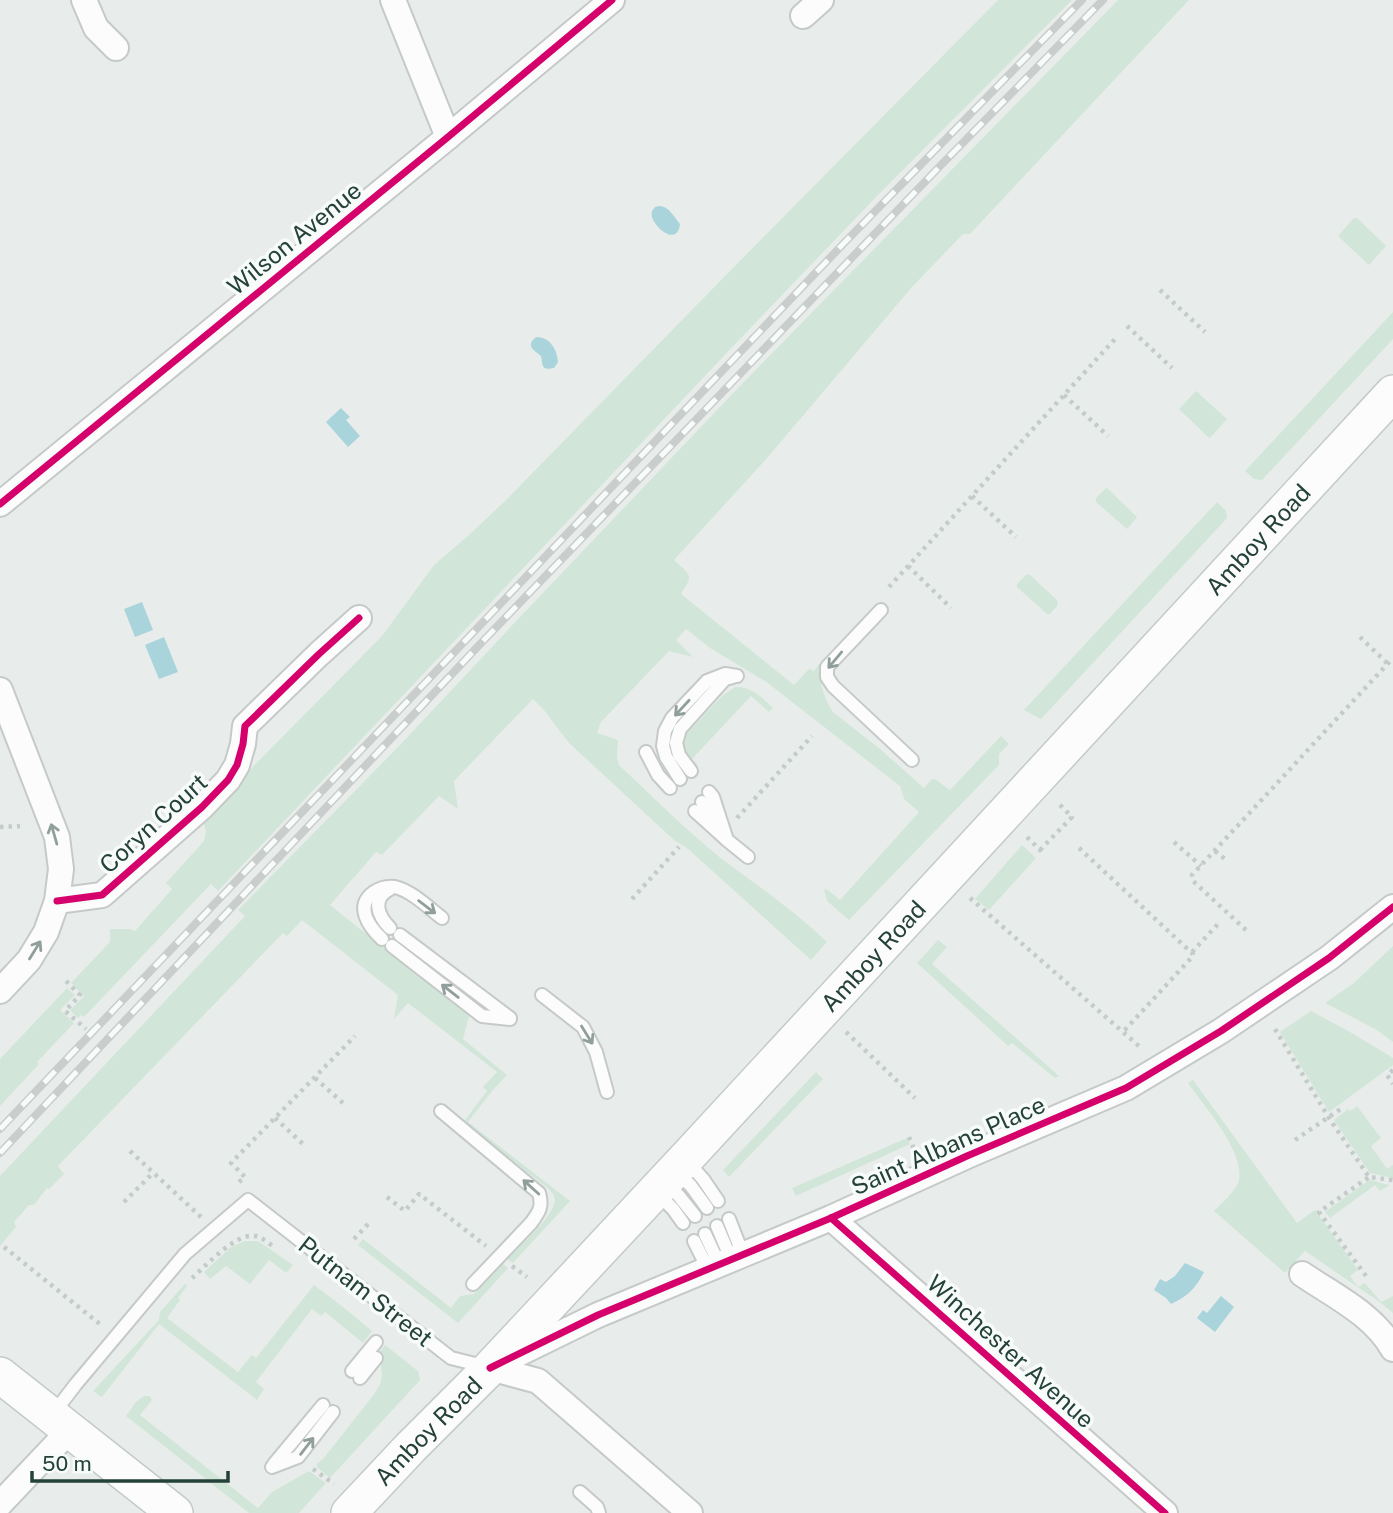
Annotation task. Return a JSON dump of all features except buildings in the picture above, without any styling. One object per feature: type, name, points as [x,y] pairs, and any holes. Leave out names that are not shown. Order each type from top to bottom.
[{"type":"main road","name":"Amboy Road","points":[[343,1500],[410,1448],[490,1368],[1393,393]]},
{"type":"main road","points":[[0,1376],[175,1513]]},
{"type":"street","points":[[84,0],[96,28],[116,48]]},
{"type":"street","points":[[393,0],[448,137]]},
{"type":"street","name":"Wilson Avenue","points":[[0,504],[612,0]]},
{"type":"street","name":"Coryn Court","points":[[57,901],[102,895],[202,807],[228,780],[237,765],[245,726],[359,618]]},
{"type":"street","points":[[0,691],[57,838],[61,869],[57,901],[46,933],[29,960],[0,991]]},
{"type":"street","name":"Saint Albans Place","points":[[490,1368],[598,1315],[1126,1088],[1221,1031],[1329,958],[1393,907]]},
{"type":"street","name":"Winchester Avenue","points":[[831,1217],[1165,1513]]},
{"type":"street","points":[[1302,1274],[1371,1320],[1393,1349]]},
{"type":"street","points":[[490,1368],[538,1381],[690,1513]]},
{"type":"street","points":[[0,1504],[60,1424]]},
{"type":"lane","points":[[881,610],[827,667],[827,677],[832,686],[912,760]]},
{"type":"lane","points":[[685,775],[676,743],[680,729],[726,679],[737,676]]},
{"type":"lane","points":[[646,752],[658,775],[670,788]]},
{"type":"lane","points":[[727,840],[713,797],[702,802],[727,840],[748,857]]},
{"type":"lane","points":[[442,918],[407,892],[397,888],[380,889],[366,899],[364,906],[364,914],[373,930],[391,937],[510,1018]]},
{"type":"lane","points":[[542,995],[583,1027],[596,1052],[607,1092]]},
{"type":"lane","points":[[441,1111],[540,1193],[542,1202],[531,1223],[473,1284]]},
{"type":"lane","points":[[670,1175],[703,1179],[713,1205]]},
{"type":"lane","points":[[670,1175],[679,1196],[695,1216]]},
{"type":"lane","points":[[670,1175],[673,1209],[683,1223]]},
{"type":"lane","name":"Putnam Street","points":[[60,1424],[76,1384],[185,1254],[248,1200],[451,1358],[490,1368]]},
{"type":"lane","points":[[723,1223],[725,1262]]},
{"type":"lane","points":[[705,1234],[725,1262]]},
{"type":"lane","points":[[694,1241],[725,1262]]},
{"type":"lane","points":[[376,1342],[356,1374],[376,1358]]},
{"type":"lane","points":[[272,1467],[298,1457],[328,1409]]},
{"type":"lane","points":[[580,1492],[597,1507],[598,1513]]},
{"type":"path","points":[[1160,290],[1205,332]]},
{"type":"path","points":[[1127,326],[1172,368]]},
{"type":"path","points":[[889,587],[1115,339]]},
{"type":"path","points":[[1064,395],[1108,436]]},
{"type":"path","points":[[972,496],[1016,537]]},
{"type":"path","points":[[908,566],[951,608]]},
{"type":"path","points":[[1360,637],[1388,664]]},
{"type":"path","points":[[1245,928],[1193,881],[1192,875],[1393,659]]},
{"type":"path","points":[[731,826],[812,736]]},
{"type":"path","points":[[1027,837],[1041,851],[1072,817],[1058,803]]},
{"type":"path","points":[[0,827],[20,826]]},
{"type":"path","points":[[1174,842],[1201,866]]},
{"type":"path","points":[[632,899],[679,847]]},
{"type":"path","points":[[1079,848],[1192,952]]},
{"type":"path","points":[[1215,851],[1225,859]]},
{"type":"path","points":[[970,898],[1140,1047]]},
{"type":"path","points":[[1123,1032],[1193,956],[1192,952],[1219,923]]},
{"type":"path","points":[[66,981],[80,995],[65,1011],[86,1029]]},
{"type":"path","points":[[1275,1029],[1368,1177]]},
{"type":"path","points":[[846,1032],[915,1098]]},
{"type":"path","points":[[236,1186],[245,1177],[231,1163],[355,1036]]},
{"type":"path","points":[[1393,1070],[1387,1075],[1393,1084]]},
{"type":"path","points":[[315,1078],[342,1103]]},
{"type":"path","points":[[1295,1140],[1342,1108]]},
{"type":"path","points":[[275,1118],[303,1144]]},
{"type":"path","points":[[909,1136],[914,1149]]},
{"type":"path","points":[[130,1151],[201,1218]]},
{"type":"path","points":[[124,1202],[153,1173]]},
{"type":"path","points":[[1366,1276],[1320,1212],[1368,1177],[1393,1180]]},
{"type":"path","points":[[387,1197],[405,1211],[419,1195],[493,1252]]},
{"type":"path","points":[[194,1226],[209,1211]]},
{"type":"path","points":[[354,1240],[369,1223]]},
{"type":"path","points":[[189,1281],[232,1243],[247,1236],[260,1237],[282,1254]]},
{"type":"path","points":[[4,1247],[106,1329]]},
{"type":"path","points":[[312,1468],[343,1500]]},
{"type":"green space","points":[[998,0],[1072,0],[878,195],[738,341],[218,891],[211,884],[84,1017],[81,1015],[78,1018],[70,1010],[84,996],[71,983],[110,942],[110,929],[135,931],[172,889],[166,883],[204,841],[206,831],[203,821],[222,798],[382,636],[434,565],[505,501]]},
{"type":"green space","points":[[1118,0],[1189,0],[970,234],[963,234],[912,287],[768,457],[674,560],[689,576],[681,594],[794,685],[809,669],[814,671],[819,664],[823,667],[823,690],[833,712],[924,788],[935,779],[950,790],[1001,736],[1009,744],[999,754],[999,765],[849,920],[827,901],[824,889],[840,900],[919,812],[904,799],[900,786],[765,681],[710,648],[686,629],[676,640],[693,657],[669,651],[601,722],[597,733],[618,740],[619,765],[683,825],[827,942],[811,960],[687,848],[674,840],[569,743],[533,699],[454,781],[458,809],[439,796],[382,855],[376,852],[330,905],[469,1016],[463,1039],[507,1075],[468,1122],[570,1201],[513,1263],[507,1259],[547,1217],[555,1199],[549,1189],[464,1123],[487,1091],[483,1087],[497,1072],[408,1003],[394,1019],[398,995],[302,920],[287,936],[283,933],[58,1166],[64,1174],[47,1188],[34,1205],[29,1205],[14,1222],[16,1227],[0,1246],[0,1176],[245,916],[238,910],[400,745],[738,388]]},
{"type":"green space","points":[[1354,218],[1386,246],[1369,265],[1338,236]]},
{"type":"green space","points":[[1393,312],[1393,339],[1262,480],[1254,479],[1245,471]]},
{"type":"green space","points":[[1196,391],[1227,419],[1210,438],[1179,409]]},
{"type":"green space","points":[[1106,488],[1137,517],[1127,529],[1096,502],[1096,498]]},
{"type":"green space","points":[[1217,502],[1226,511],[1227,518],[1041,719],[1024,710]]},
{"type":"green space","points":[[1029,574],[1057,600],[1058,605],[1050,614],[1017,587]]},
{"type":"green space","points":[[735,687],[751,690],[773,708],[769,712],[751,696],[692,759],[697,764],[695,766],[684,752],[687,733],[722,696]]},
{"type":"green space","points":[[1022,845],[1036,858],[989,910],[975,899]]},
{"type":"green space","points":[[938,940],[947,947],[932,964],[1059,1076],[1055,1078],[1012,1043],[1008,1046],[917,963]]},
{"type":"green space","points":[[1393,946],[1393,1042],[1377,1030],[1325,1003],[1354,983]]},
{"type":"green space","points":[[67,988],[75,995],[60,1010],[74,1023],[0,1106],[0,1059]]},
{"type":"green space","points":[[1311,1011],[1393,1058],[1393,1065],[1329,1112],[1280,1032]]},
{"type":"green space","points":[[816,1072],[823,1079],[729,1177],[723,1170]]},
{"type":"green space","points":[[1193,1080],[1297,1223],[1315,1210],[1358,1270],[1350,1276],[1358,1287],[1365,1283],[1381,1302],[1393,1296],[1393,1313],[1305,1251],[1285,1273],[1214,1211],[1236,1187],[1239,1176],[1238,1162],[1224,1133],[1188,1083]]},
{"type":"green space","points":[[1357,1106],[1381,1138],[1371,1146],[1387,1169],[1393,1165],[1393,1178],[1370,1173],[1334,1120],[1348,1109],[1350,1111]]},
{"type":"green space","points":[[907,1138],[910,1144],[796,1196],[792,1188]]},
{"type":"green space","points":[[1369,1180],[1390,1185],[1380,1191],[1375,1185],[1330,1218],[1325,1212]]},
{"type":"green space","points":[[363,1239],[451,1308],[460,1296],[474,1294],[503,1264],[508,1268],[458,1323],[358,1245]]},
{"type":"green space","points":[[245,1241],[258,1241],[293,1265],[286,1273],[269,1260],[250,1284],[226,1266],[210,1279],[204,1272],[231,1247]]},
{"type":"green space","points":[[185,1284],[187,1286],[178,1298],[180,1300],[167,1318],[238,1372],[252,1355],[256,1358],[314,1285],[372,1331],[363,1343],[325,1312],[321,1316],[312,1309],[256,1382],[264,1389],[257,1400],[159,1324],[102,1397],[93,1391],[159,1320],[160,1312]]},
{"type":"green space","points":[[385,1345],[418,1371],[420,1380],[330,1478],[317,1464],[375,1393],[382,1376],[380,1352]]},
{"type":"green space","points":[[144,1396],[150,1396],[152,1400],[140,1415],[258,1508],[272,1492],[309,1471],[326,1483],[299,1513],[249,1513],[126,1416]]},
{"type":"water","points":[[659,206],[668,210],[680,224],[675,234],[661,230],[654,221],[652,211]]},
{"type":"water","points":[[536,337],[549,341],[554,348],[558,362],[554,368],[544,368],[541,356],[532,348],[531,343]]},
{"type":"water","points":[[341,408],[350,417],[346,420],[360,436],[348,447],[326,422]]},
{"type":"water","points":[[142,602],[153,630],[135,637],[124,609]]},
{"type":"water","points":[[164,637],[178,672],[159,679],[145,645]]},
{"type":"water","points":[[1185,1263],[1204,1272],[1190,1291],[1171,1304],[1154,1290],[1160,1279],[1166,1282],[1175,1276]]},
{"type":"water","points":[[1221,1296],[1234,1307],[1215,1332],[1197,1318],[1203,1310],[1207,1313]]},
{"type":"railway","points":[[0,1129],[846,241],[1082,0]]},
{"type":"railway","points":[[0,1153],[484,640],[1103,0]]},
{"type":"cycle path","points":[[0,504],[612,0]]},
{"type":"cycle path","points":[[57,901],[102,895],[202,807],[228,780],[237,765],[245,726],[359,618]]},
{"type":"cycle path","points":[[490,1368],[598,1315],[831,1218],[1126,1088],[1221,1031],[1329,958],[1393,907]]},
{"type":"cycle path","points":[[831,1218],[1165,1513]]}]
